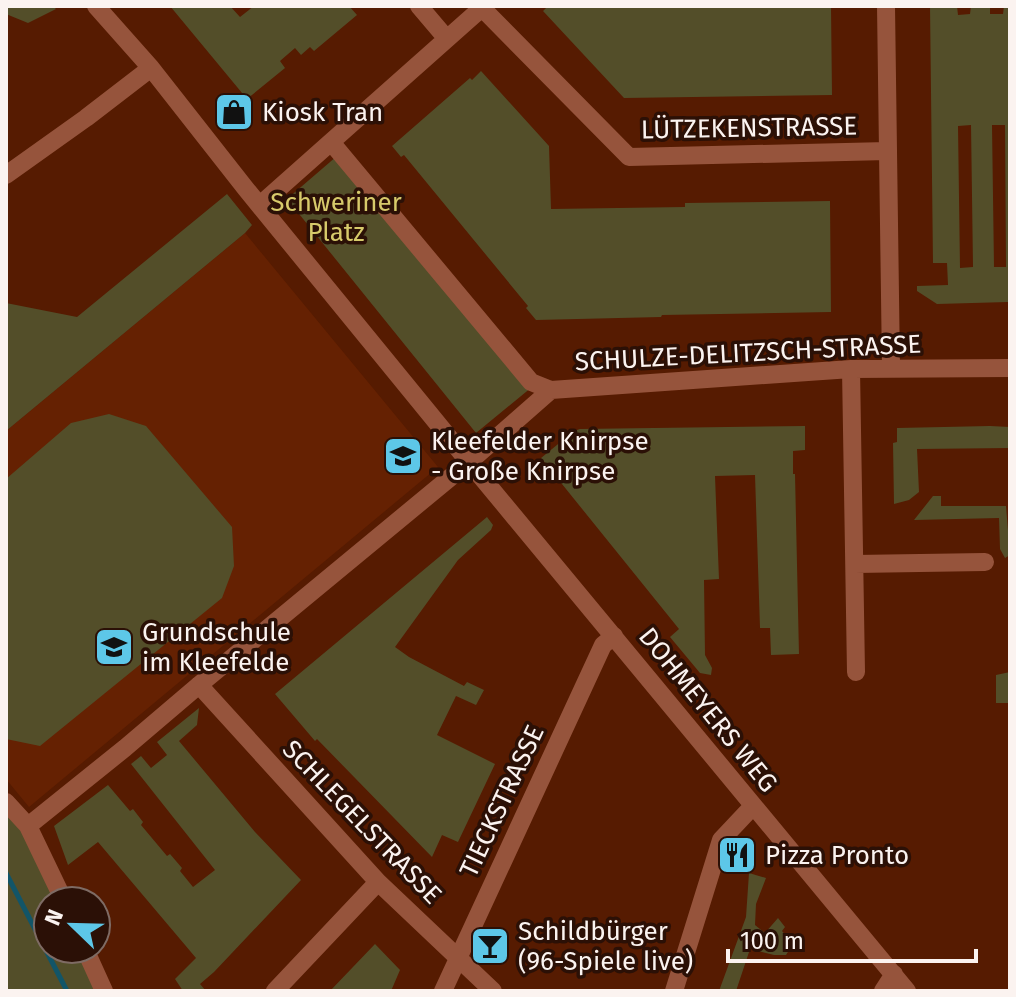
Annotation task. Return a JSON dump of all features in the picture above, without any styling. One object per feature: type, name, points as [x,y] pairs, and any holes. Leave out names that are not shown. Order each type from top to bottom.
[{"type":"street","points":[[96,6],[151,68],[469,462]]},
{"type":"street","points":[[419,6],[447,39]]},
{"type":"street","points":[[886,6],[891,368]]},
{"type":"street","points":[[260,205],[483,7]]},
{"type":"street","name":"LÜTZEKENSTRASSE","points":[[483,7],[629,157],[887,151]]},
{"type":"street","points":[[6,175],[151,68]]},
{"type":"street","points":[[331,142],[531,382],[551,390]]},
{"type":"street","name":"SCHULZE-DELITZSCH-STRASSE","points":[[28,826],[469,462],[551,390],[851,369],[1010,368]]},
{"type":"street","points":[[851,369],[856,672]]},
{"type":"street","name":"DOHMEYERS WEG","points":[[469,462],[907,991]]},
{"type":"street","points":[[855,564],[985,562]]},
{"type":"street","name":"TIECKSTRASSE","points":[[443,991],[603,645],[614,636]]},
{"type":"street","name":"SCHLEGELSTRASSE","points":[[199,685],[378,882],[493,991]]},
{"type":"street","points":[[6,802],[28,826],[56,885]]},
{"type":"street","points":[[674,991],[721,840],[753,806]]},
{"type":"street","points":[[275,991],[378,882]]},
{"type":"street","points":[[92,965],[104,991]]},
{"type":"street","points":[[883,991],[894,974]]},
{"type":"shaded area","name":"Grundschule im Kleefelde","points":[[245,233],[438,467],[29,807],[6,779],[6,431]]},
{"type":"green space","points":[[6,6],[53,6],[56,9],[28,23],[6,14]]},
{"type":"green space","points":[[170,6],[230,6],[240,17],[254,6],[349,6],[357,15],[314,51],[310,47],[301,55],[295,48],[280,61],[285,68],[247,99]]},
{"type":"green space","points":[[548,6],[831,6],[832,95],[624,98],[543,11]]},
{"type":"green space","points":[[930,6],[957,6],[958,15],[970,14],[971,6],[990,6],[990,14],[1003,14],[1004,6],[1010,6],[1010,301],[937,304],[917,291],[917,286],[948,285],[947,263],[933,263]],"holes":[[[971,125],[973,267],[960,268],[958,126]],[[992,125],[1005,125],[1006,267],[994,267]]]},
{"type":"green space","points":[[481,71],[549,146],[551,209],[830,201],[831,312],[536,320],[526,308],[528,306],[404,155],[401,157],[392,146]]},
{"type":"green space","name":"Schweriner Platz","points":[[337,156],[532,387],[476,433],[287,199]]},
{"type":"green space","points":[[227,194],[252,225],[245,233],[6,431],[6,303],[77,317]]},
{"type":"green space","points":[[109,414],[146,426],[232,527],[234,566],[222,598],[40,746],[6,739],[6,479],[71,423]]},
{"type":"green space","points":[[805,426],[805,450],[793,451],[799,654],[771,655],[770,628],[760,628],[755,475],[715,476],[719,579],[704,580],[705,655],[712,668],[711,675],[700,673],[670,637],[679,629],[541,458],[580,429]]},
{"type":"green space","points":[[1010,427],[1010,448],[917,449],[919,492],[909,500],[894,504],[893,443],[897,442],[897,428]]},
{"type":"green space","points":[[933,496],[941,496],[941,506],[1006,506],[1010,555],[1005,558],[1000,549],[999,518],[914,520]]},
{"type":"green space","points":[[487,517],[493,525],[491,530],[458,560],[395,647],[464,686],[467,682],[484,690],[476,705],[456,696],[437,735],[495,764],[458,842],[442,835],[432,857],[317,739],[315,741],[275,694]]},
{"type":"green space","points":[[1010,672],[1010,703],[996,703],[996,675]]},
{"type":"green space","points":[[199,708],[197,725],[179,741],[255,832],[301,880],[200,984],[206,991],[183,991],[175,979],[196,958],[98,842],[68,865],[54,826],[108,785],[130,811],[133,809],[143,822],[141,825],[167,856],[170,854],[182,868],[180,871],[193,887],[215,870],[131,764],[141,756],[151,768],[167,755],[157,742]]},
{"type":"green space","points":[[6,802],[55,885],[32,885],[32,965],[92,965],[104,991],[6,991]]},
{"type":"green space","points":[[749,873],[766,878],[756,904],[755,925],[765,933],[778,918],[785,927],[782,931],[793,944],[786,955],[750,949],[736,991],[719,991],[746,917]]},
{"type":"green space","points":[[375,944],[400,970],[391,991],[330,991]]},
{"type":"waterway","points":[[6,873],[67,991]]},
{"type":"place","name":"Kiosk Tran","points":[[234,112]]},
{"type":"place","name":"Kleefelder Knirpse - Große Knirpse","points":[[403,456]]},
{"type":"place","name":"Grundschule im Kleefelde","points":[[114,647]]},
{"type":"place","name":"Pizza Pronto","points":[[737,855]]},
{"type":"place","name":"Schildbürger (96-Spiele live)","points":[[490,946]]}]
